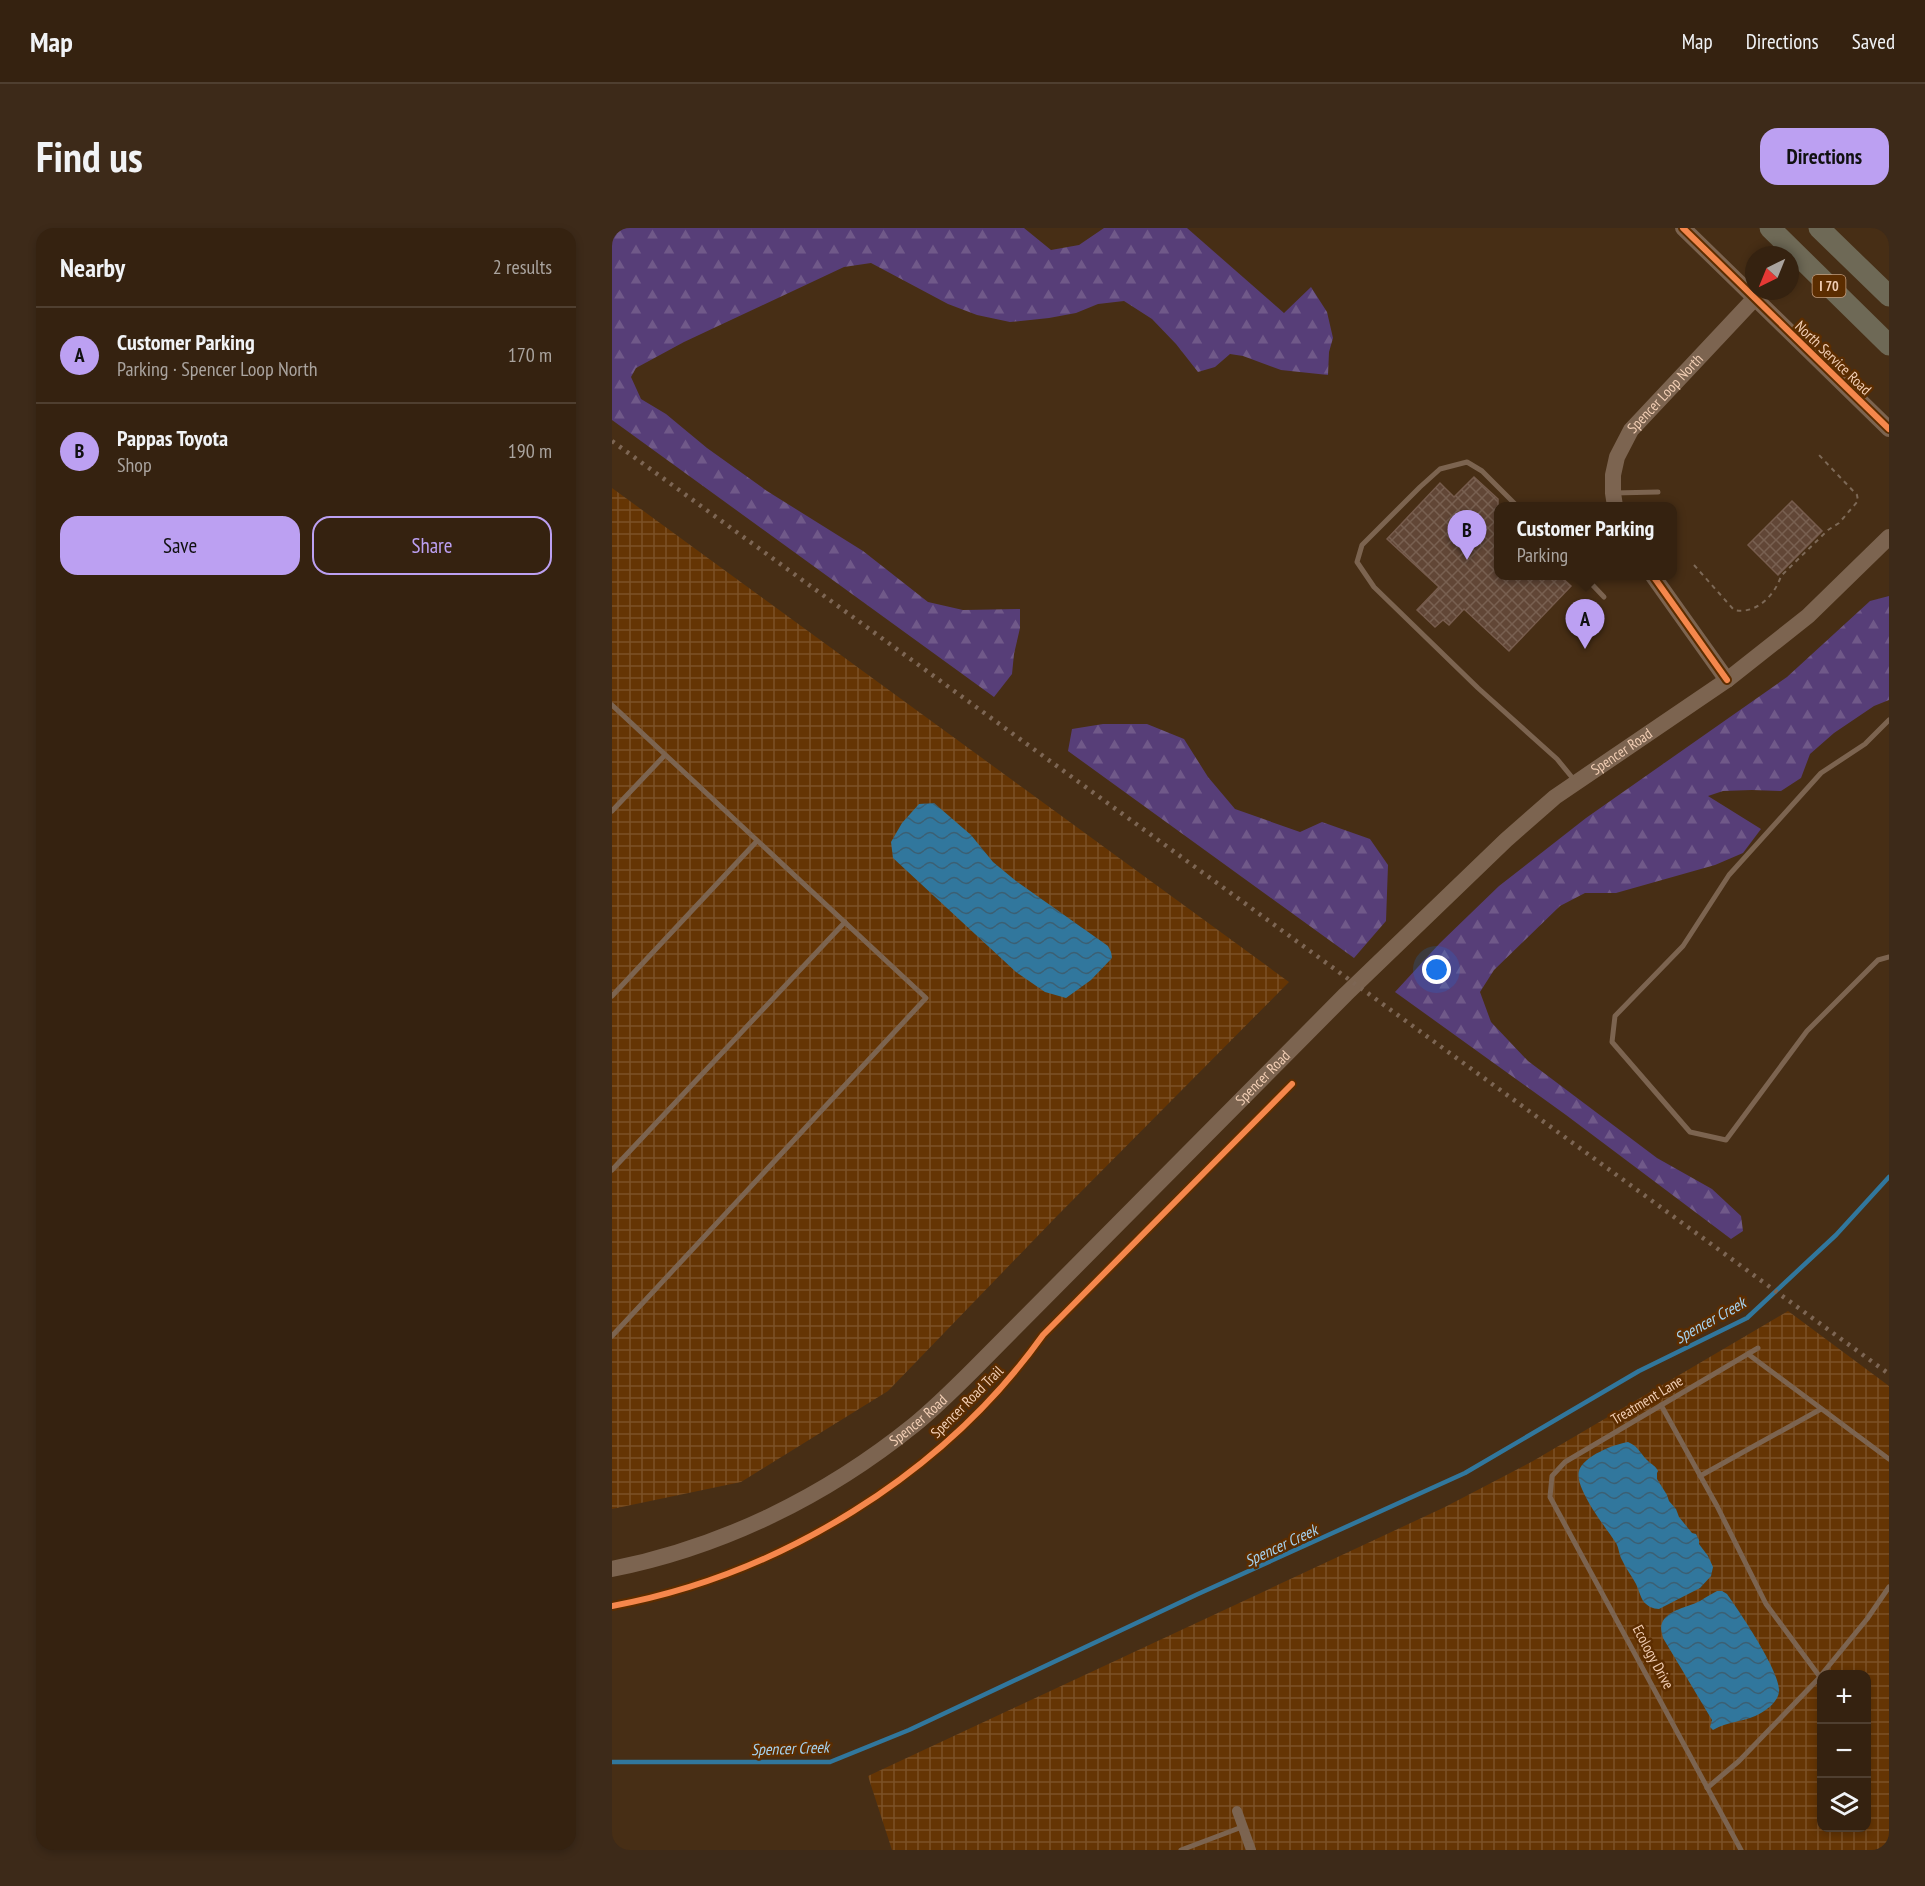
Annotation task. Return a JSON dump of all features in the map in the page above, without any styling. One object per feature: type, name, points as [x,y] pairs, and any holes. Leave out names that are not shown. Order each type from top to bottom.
[{"type":"highway","name":"I 70","points":[[1770,228],[1889,345]]},
{"type":"highway","name":"I 70","points":[[1819,228],[1889,296]]},
{"type":"main road","name":"North Service Road","points":[[1683,228],[1745,288]]},
{"type":"main road","name":"Spencer Loop North","points":[[1614,500],[1613,475],[1617,457],[1631,430],[1753,300]]},
{"type":"main road","name":"North Service Road","points":[[1757,300],[1889,429]]},
{"type":"main road","name":"Spencer Road","points":[[612,1569],[684,1551],[766,1519],[837,1480],[891,1443],[922,1418],[967,1376],[1346,994],[1541,808],[1727,680],[1808,616],[1885,541]]},
{"type":"main road","points":[[1656,580],[1727,680]]},
{"type":"street","points":[[1237,1811],[1251,1850]]},
{"type":"lane","points":[[1512,502],[1482,471],[1467,462],[1440,469],[1362,545],[1357,562],[1374,586],[1478,688],[1557,759],[1576,782]]},
{"type":"lane","points":[[1614,500],[1658,492]]},
{"type":"lane","points":[[1588,580],[1604,597]]},
{"type":"lane","points":[[612,705],[926,998],[612,1336]]},
{"type":"lane","points":[[1889,720],[1865,744],[1821,773],[1730,875],[1683,946],[1615,1016],[1612,1042],[1690,1132],[1726,1140],[1807,1031],[1878,960],[1889,957]]},
{"type":"lane","points":[[612,811],[665,755]]},
{"type":"lane","points":[[612,996],[757,841]]},
{"type":"lane","points":[[612,1170],[845,922]]},
{"type":"lane","name":"Treatment Lane","points":[[1552,1476],[1565,1462],[1758,1348]]},
{"type":"lane","points":[[1748,1354],[1889,1459]]},
{"type":"lane","points":[[1661,1405],[1766,1604],[1817,1671]]},
{"type":"lane","points":[[1700,1476],[1821,1409]]},
{"type":"lane","name":"Ecology Drive","points":[[1552,1476],[1550,1497],[1741,1850]]},
{"type":"lane","points":[[1826,1670],[1867,1619],[1889,1587]]},
{"type":"lane","points":[[1707,1788],[1739,1761],[1817,1680]]},
{"type":"lane","points":[[1180,1850],[1242,1827]]},
{"type":"path","points":[[1694,565],[1734,610],[1742,612],[1768,599],[1781,576],[1828,530],[1839,523],[1858,501],[1857,495],[1818,454]]},
{"type":"shaded area","points":[[612,488],[1289,982],[1056,1217],[888,1391],[741,1482],[612,1509]]},
{"type":"shaded area","points":[[1788,1311],[1889,1386],[1889,1850],[892,1850],[868,1776],[1445,1507],[1533,1461]]},
{"type":"green space","points":[[612,228],[1024,228],[1051,250],[1079,245],[1104,228],[1187,228],[1284,313],[1311,287],[1327,312],[1333,338],[1329,352],[1328,375],[1281,370],[1243,356],[1230,354],[1215,367],[1198,372],[1152,319],[1124,301],[1098,304],[1076,313],[1049,318],[1010,322],[977,315],[948,304],[871,263],[844,267],[684,342],[636,368],[631,377],[641,399],[666,414],[707,448],[767,491],[863,551],[928,602],[963,610],[1020,609],[1020,628],[1012,674],[994,697],[612,420]]},
{"type":"green space","points":[[1889,596],[1889,700],[1874,706],[1834,733],[1810,754],[1801,778],[1781,791],[1723,791],[1708,796],[1761,829],[1743,853],[1715,865],[1616,893],[1585,893],[1560,906],[1494,970],[1480,992],[1491,1022],[1528,1061],[1657,1158],[1712,1189],[1741,1216],[1743,1231],[1731,1239],[1566,1115],[1395,992],[1440,943],[1499,886],[1586,818],[1787,677],[1870,601]]},
{"type":"green space","points":[[1103,724],[1147,724],[1184,739],[1208,777],[1235,809],[1300,832],[1322,822],[1370,839],[1388,865],[1386,921],[1354,958],[1068,751],[1072,729]]},
{"type":"water","points":[[934,803],[971,835],[993,862],[1016,881],[1108,946],[1112,958],[1091,980],[1066,998],[1045,992],[1016,972],[893,858],[891,842],[902,823],[919,804]]},
{"type":"water","points":[[1628,1442],[1655,1466],[1658,1471],[1657,1479],[1669,1501],[1692,1533],[1696,1534],[1699,1544],[1713,1567],[1711,1576],[1700,1588],[1659,1609],[1650,1607],[1643,1601],[1616,1543],[1586,1498],[1579,1478],[1579,1471],[1587,1460],[1608,1448]]},
{"type":"water","points":[[1717,1591],[1727,1594],[1750,1628],[1774,1671],[1779,1692],[1775,1702],[1761,1713],[1713,1730],[1710,1727],[1712,1720],[1663,1638],[1661,1627],[1668,1615]]},
{"type":"building","points":[[1474,477],[1498,499],[1498,502],[1494,502],[1494,580],[1564,580],[1571,586],[1509,651],[1464,609],[1449,625],[1443,620],[1435,627],[1417,610],[1439,587],[1387,539],[1440,483],[1454,497]]},
{"type":"building","points":[[1792,501],[1822,531],[1778,575],[1748,545]]},
{"type":"waterway","name":"Spencer Creek","points":[[612,1762],[830,1762],[909,1730],[1198,1594],[1465,1473],[1639,1371],[1747,1318],[1836,1235],[1889,1177]]},
{"type":"railway","points":[[612,441],[1889,1374]]},
{"type":"cycle path","points":[[1683,228],[1889,429]]},
{"type":"cycle path","points":[[1656,580],[1727,680]]},
{"type":"cycle path","name":"Spencer Road Trail","points":[[612,1606],[675,1591],[736,1570],[796,1544],[853,1511],[907,1474],[957,1432],[1003,1386],[1043,1335],[1292,1084]]},
{"type":"place","name":"Pappas Toyota","points":[[1467,560]]},
{"type":"place","name":"Customer Parking","points":[[1585,649]]}]
